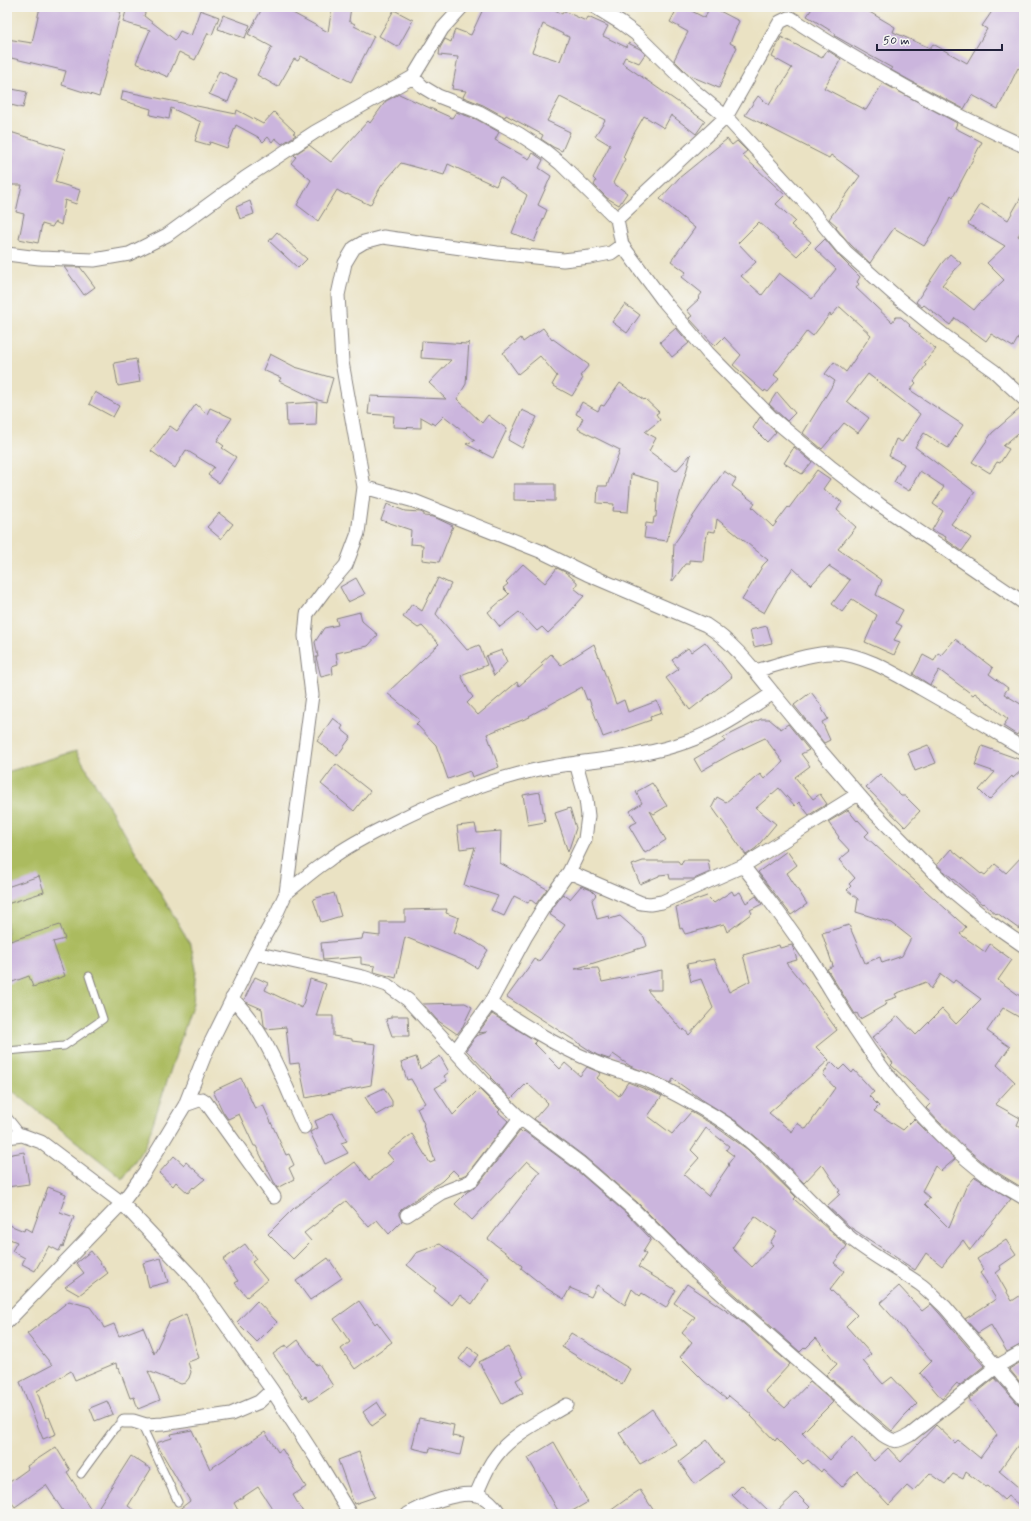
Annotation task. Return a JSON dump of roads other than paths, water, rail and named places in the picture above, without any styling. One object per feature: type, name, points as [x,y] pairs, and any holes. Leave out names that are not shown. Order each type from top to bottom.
[{"type":"street","points":[[7,254],[40,258],[94,260],[129,254],[167,235],[245,178],[315,132],[413,76],[442,29],[462,7]]},
{"type":"street","points":[[595,7],[636,34],[692,89],[726,117],[808,206],[846,250],[898,298],[945,336],[994,371],[1024,399]]},
{"type":"street","points":[[617,219],[726,117],[780,22],[788,18],[791,18],[833,46],[977,125],[1024,146]]},
{"type":"street","points":[[413,76],[423,87],[438,96],[479,112],[545,151],[561,164],[617,219],[622,245],[662,299],[708,352],[773,419],[832,468],[880,505],[1024,603]]},
{"type":"street","points":[[7,1322],[122,1203],[144,1173],[185,1105],[206,1052],[254,953],[275,918],[286,893],[312,695],[305,636],[307,614],[346,565],[358,533],[364,487],[342,362],[338,295],[345,263],[354,248],[364,242],[383,237],[497,253],[563,260],[611,253],[622,245]]},
{"type":"street","points":[[364,487],[414,501],[533,548],[587,574],[706,625],[722,635],[738,651],[871,809],[951,890],[991,923],[1024,946]]},
{"type":"street","points":[[755,671],[814,655],[834,653],[854,655],[889,670],[953,706],[1024,749]]},
{"type":"street","points":[[286,893],[326,861],[348,847],[429,805],[464,791],[531,771],[576,763],[626,757],[686,742],[740,714],[773,693]]},
{"type":"street","points":[[456,1050],[490,1003],[541,911],[569,872],[585,839],[588,816],[586,799],[576,763]]},
{"type":"street","points":[[569,872],[641,903],[650,904],[662,902],[743,866],[858,794]]},
{"type":"street","points":[[743,866],[783,918],[808,954],[874,1057],[905,1094],[938,1132],[965,1157],[986,1175],[1024,1198]]},
{"type":"street","points":[[254,953],[363,977],[387,985],[408,1000],[456,1050],[487,1086],[520,1118],[548,1137],[611,1189],[692,1268],[883,1435],[892,1441],[899,1441],[910,1435],[996,1367],[1024,1351]]},
{"type":"street","points":[[232,998],[249,1016],[263,1038],[304,1128]]},
{"type":"street","points":[[490,1003],[546,1038],[590,1061],[642,1078],[674,1093],[739,1132],[758,1148],[832,1223],[883,1262],[920,1285],[945,1307],[1024,1400]]},
{"type":"street","points":[[185,1105],[198,1099],[205,1101],[274,1197]]},
{"type":"street","points":[[407,1215],[441,1193],[472,1180],[520,1118]]},
{"type":"street","points":[[7,1137],[22,1135],[41,1142],[122,1203],[193,1278],[272,1390],[350,1514]]},
{"type":"street","points":[[124,1421],[133,1421],[141,1424],[163,1424],[231,1414],[258,1402],[272,1390]]},
{"type":"street","points":[[476,1495],[488,1468],[497,1454],[528,1429],[567,1405]]},
{"type":"street","points":[[408,1514],[415,1509],[461,1495],[476,1495],[486,1499],[500,1514]]},
{"type":"lane","points":[[7,1051],[64,1046],[103,1019],[89,976]]},
{"type":"lane","points":[[7,1116],[22,1135]]},
{"type":"lane","points":[[81,1474],[114,1429],[124,1421]]},
{"type":"lane","points":[[141,1424],[178,1502]]}]
